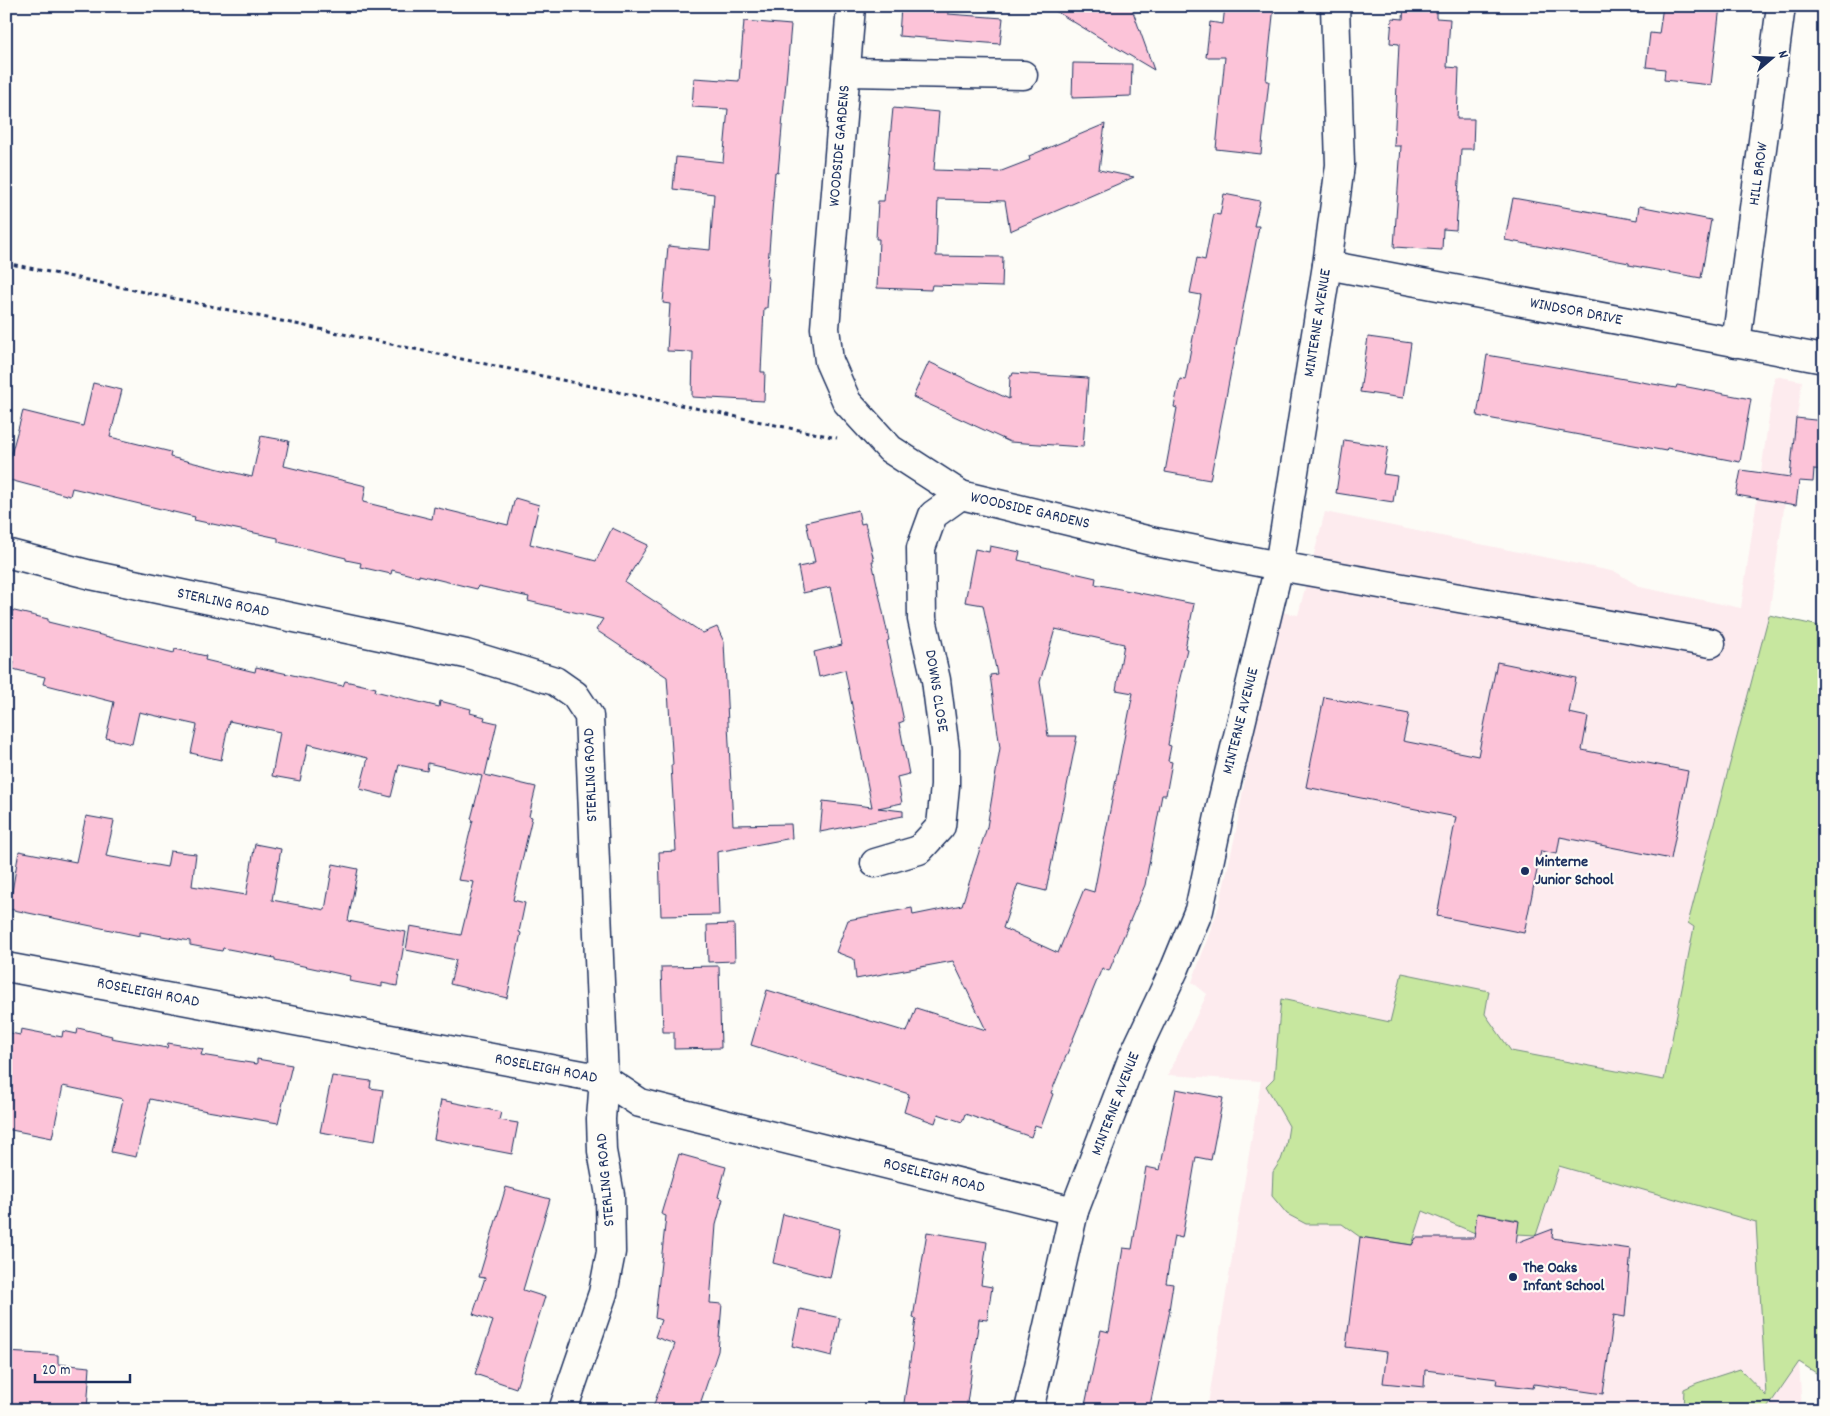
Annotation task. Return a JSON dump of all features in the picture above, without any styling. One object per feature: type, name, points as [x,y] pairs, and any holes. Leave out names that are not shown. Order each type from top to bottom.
[{"type":"street","name":"WOODSIDE GARDENS","points":[[851,6],[825,328],[828,361],[847,402],[890,449],[961,494],[1155,542],[1279,566],[1711,642]]},
{"type":"street","name":"MINTERNE AVENUE","points":[[1029,1410],[1074,1211],[1133,1057],[1176,968],[1199,910],[1222,802],[1279,566],[1327,265],[1340,165],[1335,6]]},
{"type":"street","name":"HILL BROW","points":[[1736,342],[1781,6]]},
{"type":"street","name":"WOODSIDE GARDENS","points":[[846,72],[1023,75]]},
{"type":"street","name":"WINDSOR DRIVE","points":[[1327,265],[1824,359]]},
{"type":"street","name":"DOWNS CLOSE","points":[[875,863],[919,850],[941,826],[945,786],[945,750],[936,680],[922,619],[921,548],[933,515],[961,494]]},
{"type":"street","name":"STERLING ROAD","points":[[6,553],[91,575],[466,654],[556,681],[575,695],[589,716],[604,1079],[601,1119],[602,1151],[610,1195],[610,1252],[603,1293],[563,1410]]},
{"type":"street","name":"ROSELEIGH ROAD","points":[[6,967],[604,1079],[640,1103],[1074,1211]]},
{"type":"path","points":[[6,263],[842,439]]},
{"type":"shaded area","name":"Minterne Junior School","points":[[1775,376],[1802,381],[1769,615],[1824,627],[1824,1378],[1799,1363],[1802,1410],[1207,1410],[1261,1081],[1168,1075],[1207,994],[1192,982],[1219,906],[1235,836],[1274,611],[1298,615],[1325,512],[1616,572],[1640,587],[1741,608]]},
{"type":"green space","points":[[1769,615],[1824,627],[1824,1378],[1799,1362],[1768,1407],[1768,1410],[1683,1410],[1684,1389],[1740,1369],[1766,1396],[1756,1222],[1559,1166],[1536,1235],[1517,1234],[1518,1220],[1478,1213],[1475,1233],[1423,1211],[1412,1245],[1360,1237],[1342,1224],[1306,1224],[1287,1214],[1272,1196],[1273,1172],[1281,1160],[1289,1126],[1266,1086],[1274,1078],[1281,999],[1390,1022],[1402,973],[1489,991],[1485,1014],[1511,1051],[1664,1080],[1694,927],[1688,923]]},
{"type":"building","points":[[901,6],[948,6],[948,14],[1003,18],[1000,44],[899,36]]},
{"type":"building","points":[[1047,6],[1131,6],[1154,70],[1122,51]]},
{"type":"building","points":[[1225,6],[1274,6],[1266,81],[1269,81],[1261,154],[1216,149],[1225,57],[1206,57],[1210,22],[1223,24]]},
{"type":"building","points":[[1404,6],[1436,6],[1436,18],[1450,19],[1447,67],[1459,68],[1457,119],[1474,119],[1473,149],[1461,149],[1456,230],[1443,229],[1442,250],[1394,247],[1401,146],[1394,146],[1399,44],[1390,43],[1392,18],[1403,19]]},
{"type":"building","points":[[1663,6],[1720,6],[1711,85],[1664,80],[1665,69],[1646,67],[1650,33],[1659,34]]},
{"type":"building","points":[[744,21],[791,25],[778,173],[775,172],[767,278],[769,278],[767,308],[764,308],[761,372],[765,372],[764,401],[692,397],[693,352],[667,351],[670,304],[663,303],[668,246],[710,250],[714,194],[673,189],[676,157],[723,162],[728,109],[692,107],[694,78],[739,81]]},
{"type":"building","points":[[1073,63],[1132,64],[1131,96],[1072,98]]},
{"type":"building","points":[[893,108],[939,112],[934,170],[999,172],[1030,160],[1029,156],[1105,124],[1099,170],[1134,177],[1010,231],[1005,201],[938,199],[936,256],[1003,257],[1002,287],[932,285],[931,290],[877,288],[879,239],[876,239],[878,201],[884,201]]},
{"type":"building","points":[[1224,194],[1260,201],[1254,226],[1259,226],[1210,480],[1165,472],[1177,408],[1174,407],[1180,379],[1185,380],[1201,295],[1190,293],[1197,258],[1205,260],[1214,214],[1220,215]]},
{"type":"building","points":[[1513,198],[1637,220],[1639,206],[1711,220],[1701,278],[1505,240]]},
{"type":"building","points":[[1368,337],[1411,343],[1403,398],[1360,392]]},
{"type":"building","points":[[1487,355],[1676,388],[1677,385],[1751,399],[1740,462],[1667,448],[1666,451],[1477,416]]},
{"type":"building","points":[[929,362],[1009,399],[1010,376],[1013,373],[1088,378],[1083,447],[1010,442],[913,397]]},
{"type":"building","points":[[93,383],[122,390],[110,437],[171,452],[170,457],[252,477],[261,436],[289,441],[284,466],[366,486],[363,502],[432,519],[434,507],[508,525],[515,498],[539,505],[530,544],[596,561],[612,528],[648,545],[625,582],[703,633],[717,627],[724,642],[733,825],[791,824],[792,838],[717,852],[719,915],[661,916],[659,852],[676,851],[667,677],[596,630],[603,619],[528,601],[529,597],[478,586],[477,589],[419,575],[419,577],[392,570],[391,574],[360,567],[361,563],[278,542],[278,538],[194,520],[195,517],[72,488],[70,496],[6,479],[23,411],[83,426]]},
{"type":"building","points":[[1796,418],[1824,421],[1824,470],[1814,469],[1813,482],[1799,481],[1796,505],[1736,495],[1741,470],[1790,477]]},
{"type":"building","points":[[1344,440],[1388,447],[1383,474],[1397,476],[1393,502],[1336,493]]},
{"type":"building","points":[[858,510],[861,524],[865,523],[874,561],[872,561],[904,721],[899,723],[909,774],[897,777],[902,803],[878,808],[903,811],[903,816],[820,832],[823,801],[872,807],[845,670],[819,677],[814,652],[842,645],[830,587],[803,593],[798,567],[815,562],[806,522]]},
{"type":"building","points":[[990,546],[1020,552],[1018,560],[1096,578],[1095,584],[1194,604],[1168,745],[1171,746],[1168,761],[1172,762],[1166,795],[1162,795],[1145,885],[1109,971],[1102,968],[1051,1093],[1053,1094],[1041,1127],[1035,1125],[1031,1137],[965,1114],[962,1122],[938,1114],[935,1123],[904,1112],[909,1094],[751,1045],[767,990],[907,1032],[916,1008],[986,1030],[953,961],[856,979],[854,959],[836,952],[848,920],[912,908],[913,915],[962,905],[987,827],[1000,748],[990,675],[997,674],[983,605],[965,602],[975,549],[989,552]],"holes":[[[1055,629],[1124,644],[1116,690],[1133,693],[1094,892],[1084,889],[1058,953],[1003,928],[1018,884],[1046,891],[1077,736],[1048,736],[1040,682]]]},
{"type":"building","points":[[6,609],[48,619],[48,622],[174,653],[175,649],[206,656],[205,660],[255,672],[256,667],[343,686],[345,681],[376,688],[375,691],[439,707],[440,701],[471,709],[470,713],[485,717],[484,720],[497,723],[485,775],[536,787],[529,816],[532,817],[513,900],[525,903],[519,932],[521,933],[507,998],[450,984],[456,960],[406,950],[410,926],[461,935],[474,882],[458,880],[482,776],[428,763],[427,771],[399,765],[391,797],[360,789],[368,758],[308,744],[300,781],[272,776],[280,732],[229,721],[221,760],[191,753],[197,725],[139,712],[132,744],[106,738],[114,702],[43,684],[45,677],[13,669],[14,662],[6,660]]},
{"type":"building","points":[[1497,662],[1576,678],[1569,713],[1588,717],[1582,750],[1688,771],[1671,859],[1560,837],[1557,854],[1541,851],[1524,933],[1437,916],[1456,817],[1306,787],[1324,697],[1409,714],[1403,741],[1478,756]]},
{"type":"building","points":[[86,816],[114,821],[106,856],[167,867],[170,851],[196,854],[192,886],[246,895],[255,844],[281,849],[272,900],[325,910],[333,864],[358,869],[348,921],[406,932],[397,986],[382,983],[382,987],[349,981],[350,976],[275,960],[275,958],[223,948],[222,951],[190,945],[190,941],[140,932],[140,936],[9,909],[19,851],[76,862]]},
{"type":"building","points":[[734,924],[735,961],[708,962],[707,925]]},
{"type":"building","points":[[719,966],[721,1048],[674,1049],[674,1032],[663,1032],[661,967]]},
{"type":"building","points":[[78,1028],[112,1036],[111,1038],[167,1048],[168,1043],[203,1049],[201,1055],[257,1064],[257,1059],[292,1065],[278,1123],[150,1099],[136,1157],[111,1152],[123,1099],[63,1086],[52,1138],[6,1129],[6,1032],[20,1035],[21,1029],[62,1037],[63,1031],[77,1034]]},
{"type":"building","points":[[332,1076],[371,1081],[370,1088],[383,1090],[375,1141],[320,1132]]},
{"type":"building","points":[[1176,1089],[1223,1098],[1211,1160],[1196,1157],[1182,1238],[1174,1236],[1166,1283],[1173,1284],[1170,1310],[1149,1410],[1084,1410],[1101,1330],[1109,1332],[1123,1248],[1132,1249],[1146,1167],[1160,1170]]},
{"type":"building","points":[[441,1100],[501,1112],[499,1120],[518,1123],[512,1154],[434,1139]]},
{"type":"building","points":[[679,1154],[726,1167],[718,1197],[723,1199],[716,1225],[710,1303],[722,1304],[718,1351],[698,1410],[652,1410],[675,1344],[655,1337],[661,1320],[655,1318],[666,1216],[661,1214]]},
{"type":"building","points":[[506,1187],[550,1199],[523,1290],[545,1297],[516,1388],[475,1374],[493,1321],[473,1314],[485,1278],[479,1277]]},
{"type":"building","points":[[1477,1213],[1519,1221],[1516,1243],[1553,1229],[1552,1238],[1631,1249],[1625,1317],[1614,1315],[1603,1394],[1534,1384],[1533,1388],[1496,1384],[1497,1379],[1425,1370],[1424,1387],[1383,1383],[1387,1352],[1346,1347],[1360,1237],[1412,1245],[1416,1238],[1474,1238]]},
{"type":"building","points":[[783,1214],[840,1229],[830,1278],[773,1263]]},
{"type":"building","points":[[927,1232],[987,1242],[981,1285],[992,1287],[987,1320],[979,1319],[966,1410],[903,1410],[916,1319],[913,1318]]},
{"type":"building","points":[[800,1309],[840,1318],[832,1356],[792,1346]]},
{"type":"building","points":[[6,1352],[58,1355],[58,1364],[90,1367],[87,1410],[6,1410]]},
{"type":"place","name":"Minterne Junior School","points":[[1525,871]]},
{"type":"place","name":"The Oaks Infant School","points":[[1513,1277]]}]
